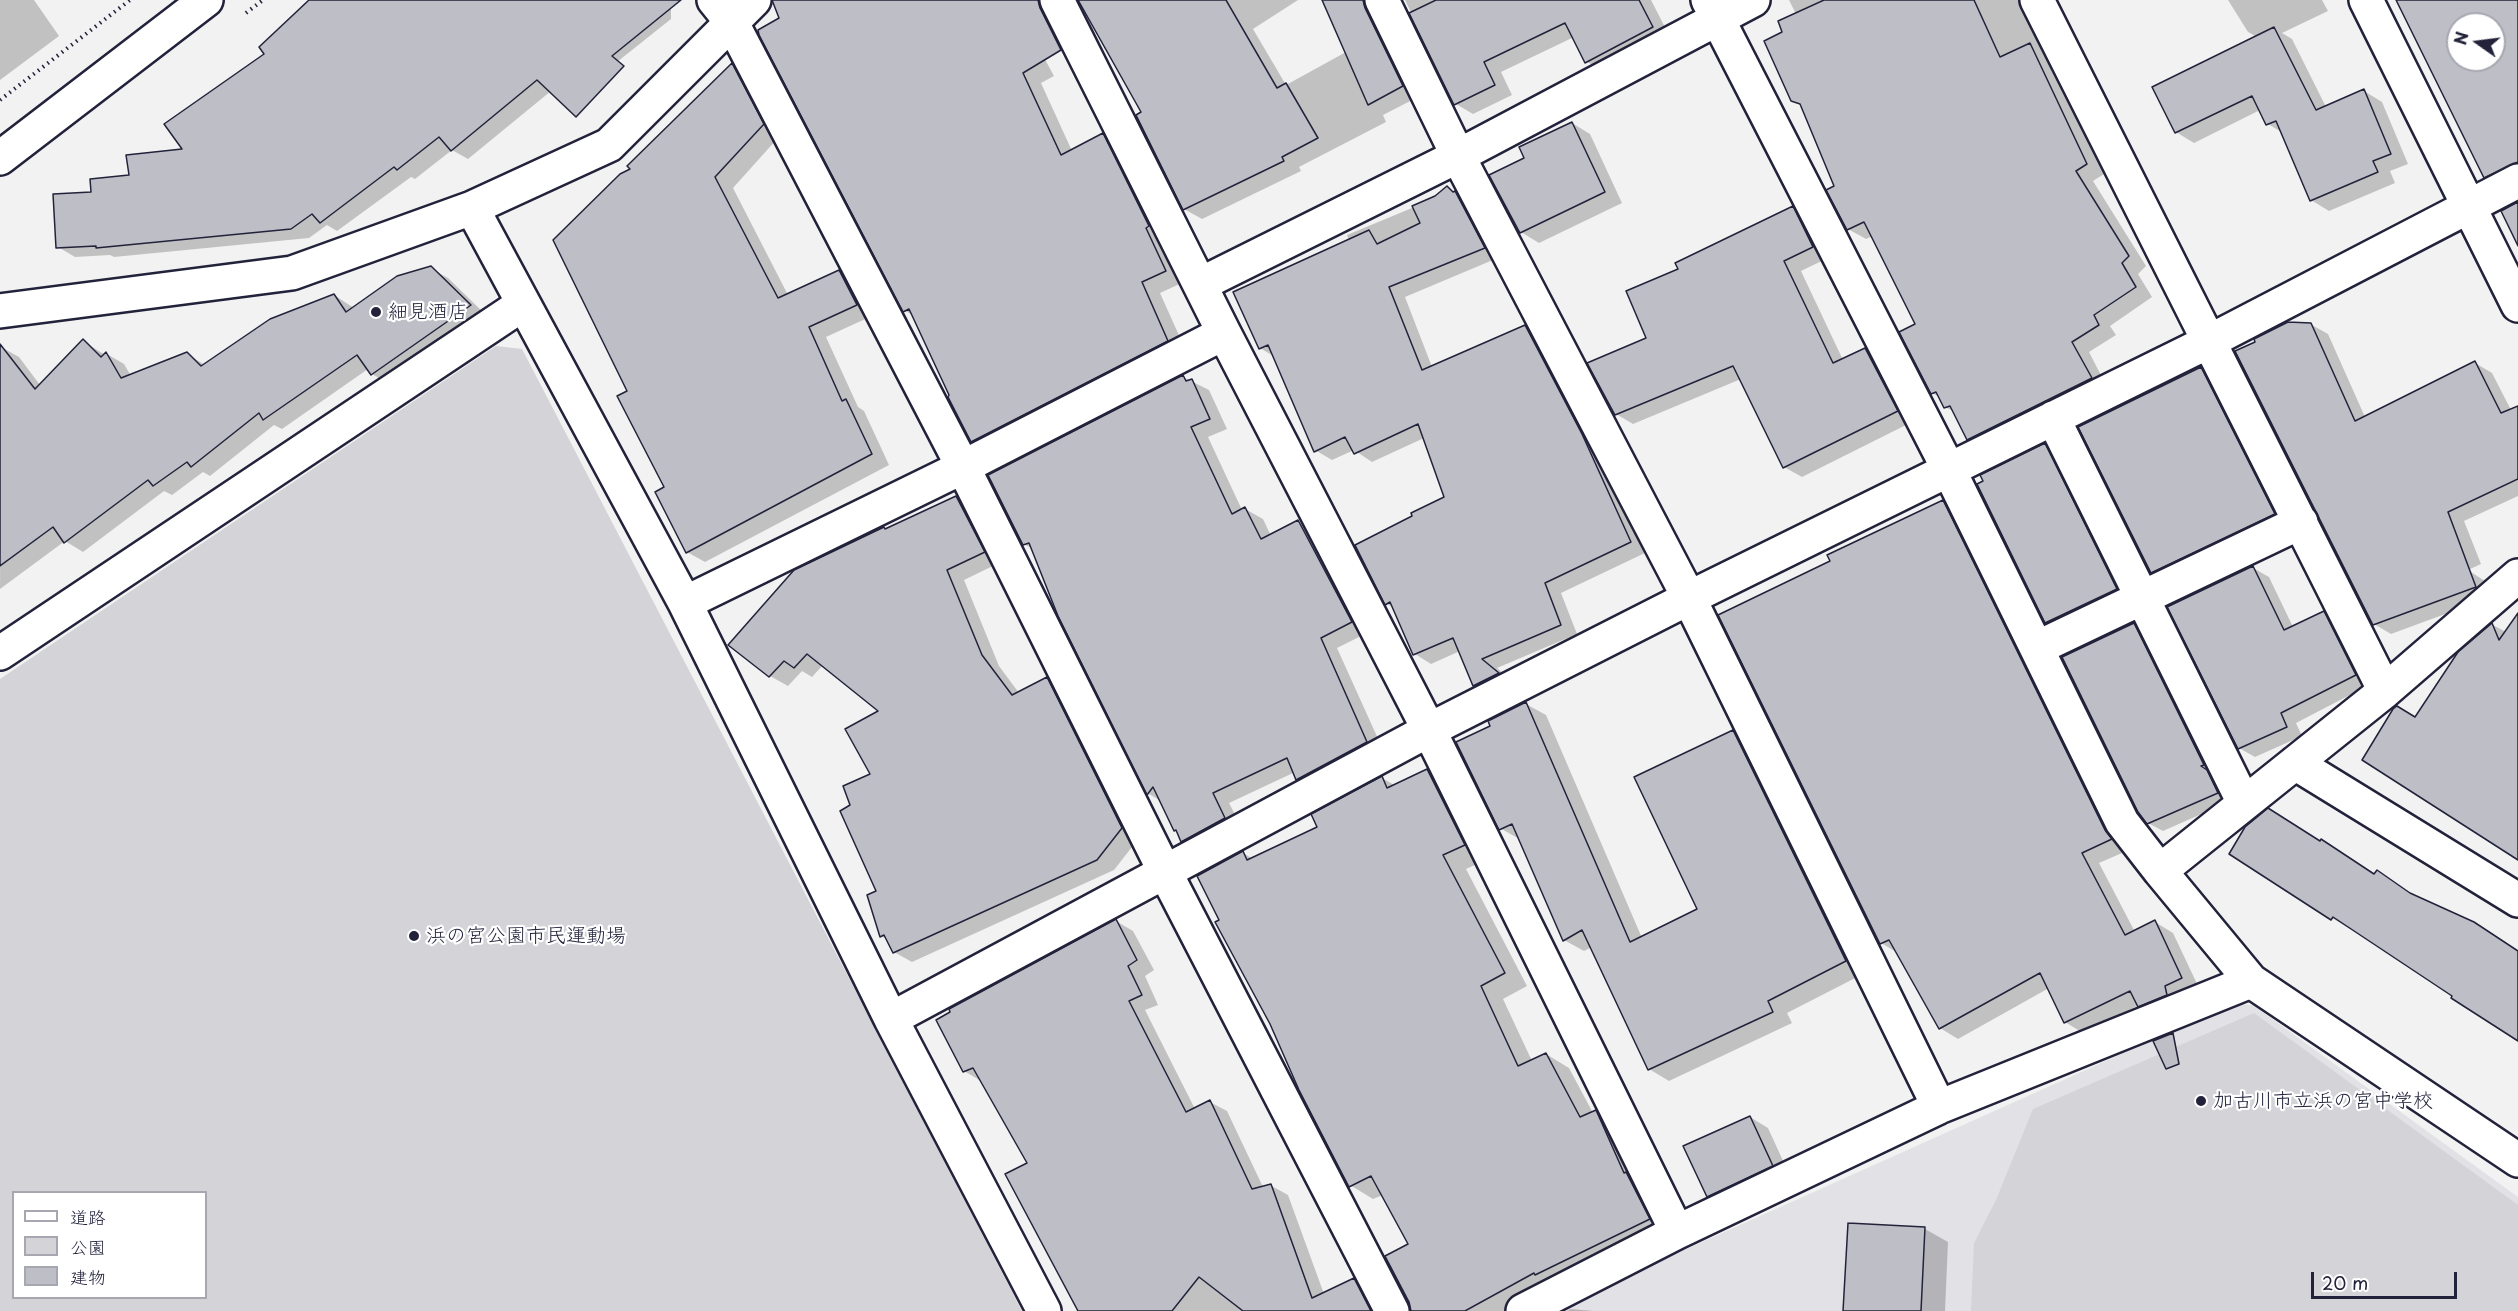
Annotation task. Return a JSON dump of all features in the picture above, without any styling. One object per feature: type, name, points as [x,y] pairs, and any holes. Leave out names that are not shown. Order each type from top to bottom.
[{"type":"street","points":[[0,158],[206,0]]},
{"type":"street","points":[[1057,0],[1224,333],[1429,730],[1677,1232]]},
{"type":"street","points":[[1382,0],[1458,156],[1689,598],[1939,1107]]},
{"type":"street","points":[[1201,284],[1458,156],[1712,9],[1753,0]]},
{"type":"street","points":[[2037,0],[2385,691]]},
{"type":"street","points":[[2366,0],[2518,305]]},
{"type":"street","points":[[0,311],[292,273],[472,208],[609,145],[733,7],[1165,872],[1392,1311]]},
{"type":"street","points":[[1712,9],[1949,470],[2122,822],[2251,981],[2518,1160]]},
{"type":"street","points":[[891,1019],[1429,730],[1689,598],[2210,341],[2518,181]]},
{"type":"street","points":[[472,208],[685,603],[891,1019],[1044,1311]]},
{"type":"street","points":[[0,653],[523,304]]},
{"type":"street","points":[[685,603],[963,468],[1224,333]]},
{"type":"street","points":[[2053,418],[2244,803]]},
{"type":"street","points":[[2037,648],[2301,522]]},
{"type":"street","points":[[2160,871],[2385,691],[2518,576]]},
{"type":"street","points":[[2295,763],[2518,900]]},
{"type":"street","points":[[1523,1311],[1677,1232],[1939,1107],[2251,981]]},
{"type":"path","points":[[0,100],[130,0]]},
{"type":"shaded area","name":"加古川市立浜の宮中学校","points":[[2233,1004],[2253,1005],[2518,1197],[2518,1311],[1562,1311],[1662,1260]]},
{"type":"green space","name":"浜の宮公園市民運動場","points":[[496,346],[522,349],[1022,1311],[0,1311],[0,679]]},
{"type":"green space","name":"加古川市立浜の宮中学校","points":[[2254,1013],[2518,1205],[2518,1311],[1971,1311],[1974,1243],[1996,1200],[2033,1109]]},
{"type":"building","points":[[309,0],[681,0],[612,56],[624,66],[576,117],[537,80],[451,151],[439,137],[397,170],[394,167],[320,223],[312,214],[291,229],[96,248],[96,246],[56,248],[53,194],[91,192],[90,179],[129,175],[126,155],[182,149],[164,124],[264,54],[259,47]]},
{"type":"building","points":[[772,0],[1038,0],[1061,50],[1023,73],[1061,155],[1103,133],[1149,226],[1146,228],[1166,271],[1142,282],[1168,341],[971,442],[948,397],[909,309],[903,312],[759,35],[758,30],[779,18]]},
{"type":"building","points":[[1078,0],[1226,0],[1277,88],[1286,83],[1318,138],[1282,157],[1284,161],[1183,210],[1136,115],[1141,112]]},
{"type":"building","points":[[1322,0],[1363,0],[1403,86],[1368,105]]},
{"type":"building","points":[[1436,0],[1639,0],[1653,27],[1585,63],[1565,23],[1484,62],[1495,85],[1454,105],[1409,13]]},
{"type":"building","points":[[1824,0],[1974,0],[2000,57],[2030,43],[2087,164],[2076,171],[2129,256],[2122,263],[2136,287],[2094,315],[2099,325],[2072,342],[2092,378],[1967,440],[1950,406],[1944,408],[1936,392],[1931,394],[1899,332],[1915,324],[1864,222],[1847,230],[1826,190],[1834,186],[1800,104],[1791,101],[1764,41],[1782,32],[1778,21]]},
{"type":"building","points":[[2396,0],[2518,0],[2518,162],[2484,178]]},
{"type":"building","points":[[2274,27],[2316,110],[2364,89],[2391,154],[2373,161],[2378,172],[2310,201],[2276,121],[2266,125],[2252,96],[2175,133],[2152,87]]},
{"type":"building","points":[[732,63],[764,124],[715,177],[778,298],[839,270],[857,305],[809,327],[842,401],[846,399],[872,454],[686,553],[655,492],[664,487],[617,396],[627,391],[553,240],[620,174],[630,169],[627,166]]},
{"type":"building","points":[[1572,122],[1605,192],[1520,233],[1489,175],[1524,158],[1519,147]]},
{"type":"building","points":[[1447,186],[1453,192],[1455,191],[1485,248],[1389,287],[1422,370],[1525,325],[1582,434],[1631,542],[1545,583],[1561,625],[1482,659],[1499,673],[1473,686],[1453,638],[1413,655],[1390,602],[1385,605],[1355,545],[1444,497],[1418,424],[1354,454],[1345,437],[1314,452],[1268,345],[1259,349],[1233,292],[1369,230],[1377,244],[1420,223],[1412,206],[1435,196]]},
{"type":"building","points":[[2518,202],[2518,246],[2501,211]]},
{"type":"building","points":[[1793,206],[1813,247],[1784,261],[1833,363],[1865,348],[1898,411],[1783,468],[1733,366],[1615,415],[1587,363],[1646,338],[1626,291],[1678,269],[1675,263]]},
{"type":"building","points":[[431,266],[471,305],[371,375],[357,355],[263,420],[259,413],[191,467],[187,462],[153,486],[148,480],[64,543],[53,527],[0,566],[0,344],[35,389],[83,339],[101,357],[106,352],[121,378],[187,352],[201,366],[270,319],[334,294],[346,312],[397,276]]},
{"type":"building","points":[[2288,322],[2311,323],[2355,421],[2475,361],[2501,413],[2518,406],[2518,479],[2448,512],[2476,587],[2373,625],[2235,351]]},
{"type":"building","points":[[2201,367],[2275,514],[2151,573],[2078,427]]},
{"type":"building","points":[[1183,375],[1186,381],[1192,379],[1210,419],[1191,427],[1232,514],[1245,507],[1261,539],[1298,520],[1352,622],[1321,638],[1367,742],[1296,780],[1287,758],[1213,793],[1225,818],[1181,842],[1153,787],[1147,795],[1058,616],[1029,543],[1023,545],[988,475]]},
{"type":"building","points":[[2045,443],[2117,589],[2045,623],[1977,484],[1983,481],[1980,475]]},
{"type":"building","points":[[956,496],[985,552],[947,570],[982,655],[1012,695],[1047,677],[1122,828],[1097,860],[893,953],[884,935],[880,937],[867,895],[876,891],[840,811],[850,805],[843,786],[870,774],[845,729],[878,711],[807,654],[794,668],[784,661],[769,677],[728,645],[794,570]]},
{"type":"building","points":[[1943,500],[2105,830],[2112,839],[2082,853],[2125,935],[2155,920],[2182,978],[2165,986],[2167,995],[2138,1007],[2130,991],[2064,1023],[2040,973],[1939,1029],[1889,940],[1880,944],[1718,615],[1830,561],[1827,555]]},
{"type":"building","points":[[2253,566],[2284,630],[2324,611],[2356,675],[2281,713],[2287,727],[2238,749],[2167,607]]},
{"type":"building","points":[[2518,613],[2518,860],[2362,760],[2393,709],[2397,706],[2415,717],[2458,652],[2492,623],[2499,640]]},
{"type":"building","points":[[2134,623],[2204,765],[2201,766],[2207,770],[2218,793],[2147,824],[2138,812],[2062,657]]},
{"type":"building","points":[[1526,702],[1630,942],[1697,909],[1634,777],[1733,730],[1846,961],[1768,1001],[1773,1012],[1648,1070],[1582,930],[1563,941],[1512,824],[1499,830],[1456,742],[1490,726],[1488,721]]},
{"type":"building","points":[[1427,769],[1465,845],[1443,855],[1505,973],[1481,986],[1518,1066],[1546,1053],[1580,1117],[1596,1110],[1624,1173],[1626,1172],[1650,1219],[1535,1275],[1534,1273],[1465,1311],[1411,1311],[1409,1302],[1385,1256],[1408,1244],[1371,1176],[1349,1187],[1299,1090],[1270,1024],[1215,922],[1219,920],[1197,876],[1243,851],[1247,860],[1317,827],[1311,814],[1382,776],[1387,788]]},
{"type":"building","points":[[2268,808],[2374,874],[2377,870],[2410,893],[2474,922],[2518,951],[2518,1041],[2333,917],[2331,920],[2229,854],[2245,827]]},
{"type":"building","points":[[1116,919],[1137,960],[1128,966],[1142,995],[1129,1001],[1186,1112],[1210,1100],[1252,1189],[1271,1184],[1312,1298],[1354,1278],[1371,1311],[1243,1311],[1199,1277],[1172,1311],[1078,1311],[1005,1174],[1027,1163],[973,1068],[963,1072],[936,1020],[950,1012],[949,1009]]},
{"type":"building","points":[[2173,1033],[2179,1064],[2166,1069],[2153,1041]]},
{"type":"building","points":[[1750,1116],[1773,1166],[1707,1197],[1683,1146]]},
{"type":"building","points":[[1848,1223],[1925,1227],[1921,1311],[1843,1311]]},
{"type":"place","name":"細見酒店","points":[[376,312]]},
{"type":"place","name":"浜の宮公園市民運動場","points":[[414,936]]},
{"type":"place","name":"加古川市立浜の宮中学校","points":[[2201,1101]]}]
